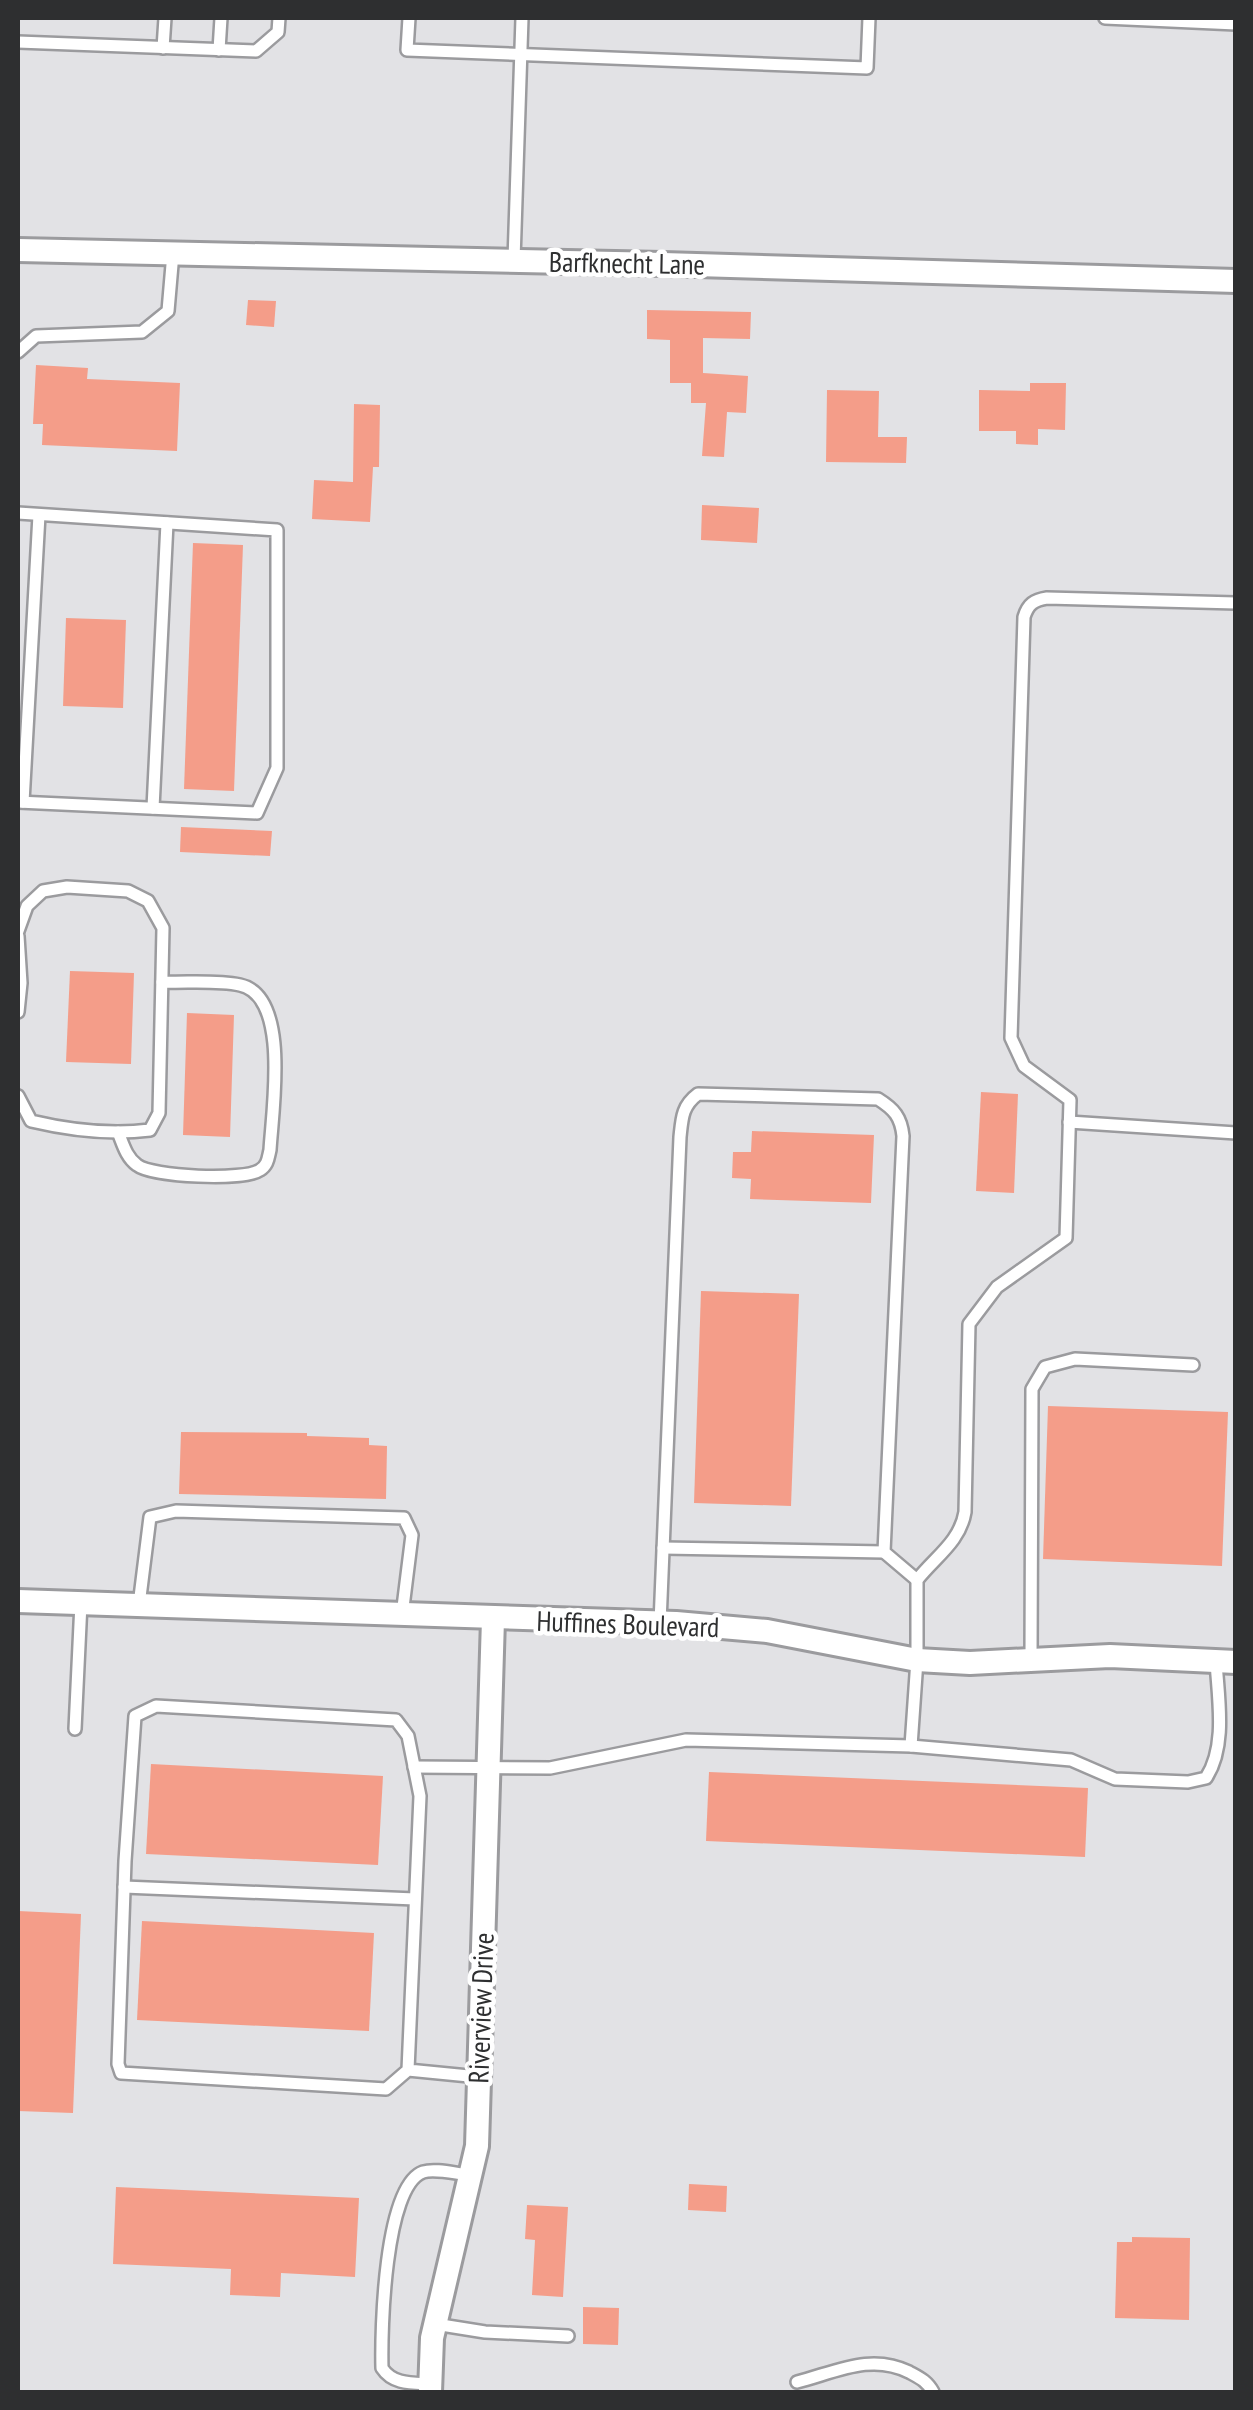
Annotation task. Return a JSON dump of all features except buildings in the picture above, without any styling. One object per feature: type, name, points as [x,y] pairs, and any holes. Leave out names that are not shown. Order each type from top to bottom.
[{"type":"street","name":"Barfknecht Lane","points":[[18,250],[1236,281]]},
{"type":"street","name":"Huffines Boulevard","points":[[18,1601],[660,1623],[767,1631],[917,1660],[970,1663],[1031,1658],[1226,1661]]},
{"type":"street","name":"Riverview Drive","points":[[430,2388],[436,2324],[477,2146],[494,1618]]},
{"type":"lane","points":[[163,48],[164,18]]},
{"type":"lane","points":[[219,50],[220,18]]},
{"type":"lane","points":[[18,42],[256,52],[278,32],[279,18]]},
{"type":"lane","points":[[409,18],[407,50],[867,68],[868,18]]},
{"type":"lane","points":[[514,260],[522,18]]},
{"type":"lane","points":[[1105,18],[1236,24]]},
{"type":"lane","points":[[18,352],[36,336],[142,332],[168,311],[173,253]]},
{"type":"lane","points":[[18,513],[277,530],[277,768],[258,813],[20,802],[39,515]]},
{"type":"lane","points":[[154,808],[167,523]]},
{"type":"lane","points":[[910,1746],[917,1660],[917,1580],[962,1528],[969,1324],[997,1287],[1066,1238],[1070,1100],[1024,1066],[1010,1038],[1027,607],[1048,598],[1236,603]]},
{"type":"lane","points":[[18,1012],[18,933],[28,906],[42,892],[67,887],[128,891],[148,901],[163,928],[159,1113],[150,1130],[118,1132],[58,1127],[31,1120],[18,1096]]},
{"type":"lane","points":[[118,1132],[129,1158],[141,1169],[234,1177],[258,1172],[266,1165],[275,1050],[266,1009],[258,996],[243,985],[162,982]]},
{"type":"lane","points":[[660,1623],[680,1137],[682,1113],[698,1094],[878,1099],[901,1120],[884,1552]]},
{"type":"lane","points":[[1070,1122],[1236,1133]]},
{"type":"lane","points":[[1031,1658],[1032,1389],[1045,1367],[1075,1359],[1193,1365]]},
{"type":"lane","points":[[140,1605],[150,1517],[176,1511],[404,1518],[412,1535],[402,1615]]},
{"type":"lane","points":[[662,1548],[884,1552],[917,1580]]},
{"type":"lane","points":[[75,1729],[81,1603]]},
{"type":"lane","points":[[414,1767],[550,1768],[686,1740],[910,1746],[1071,1760],[1114,1778],[1188,1782],[1206,1778],[1215,1765],[1226,1661]]},
{"type":"lane","points":[[408,2070],[420,1796],[408,1736],[396,1720],[156,1706],[134,1716],[124,1887],[118,2064],[121,2073],[386,2089],[408,2070],[479,2076]]},
{"type":"lane","points":[[124,1887],[415,1900]]},
{"type":"lane","points":[[430,2388],[398,2381],[387,2376],[382,2368],[384,2295],[398,2204],[411,2180],[424,2172],[470,2176]]},
{"type":"lane","points":[[436,2324],[485,2332],[568,2336]]},
{"type":"lane","points":[[797,2382],[874,2361],[896,2366],[928,2382],[933,2392]]}]
